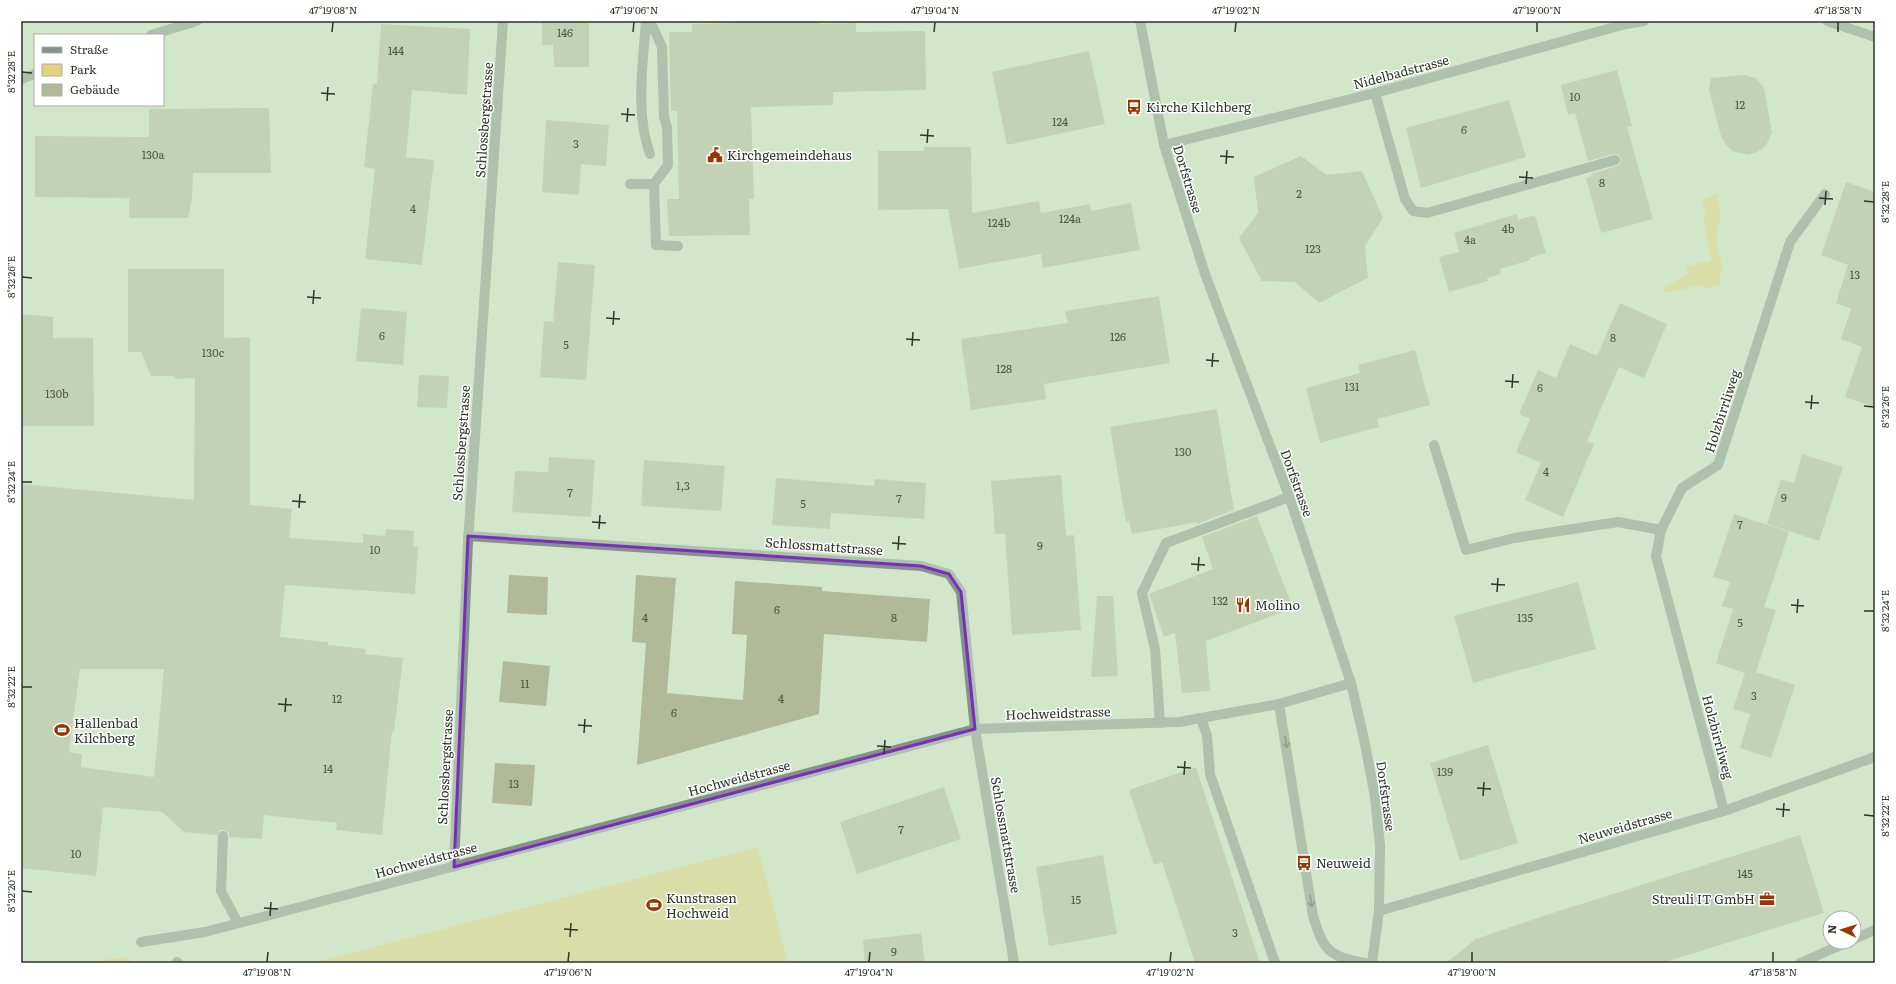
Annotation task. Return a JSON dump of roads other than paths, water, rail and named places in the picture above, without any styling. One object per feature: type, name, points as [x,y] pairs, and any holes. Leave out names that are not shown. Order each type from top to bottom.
[{"type":"street","points":[[154,34],[197,21]]},
{"type":"street","name":"Schlossbergstrasse","points":[[454,867],[468,536],[503,21]]},
{"type":"street","points":[[646,21],[642,112],[644,138],[650,154]]},
{"type":"street","points":[[650,21],[662,48],[664,117],[668,127],[668,165],[654,184],[656,245],[678,246]]},
{"type":"street","name":"Dorfstrasse","points":[[1140,21],[1164,145],[1205,274],[1289,497],[1350,683],[1364,738],[1375,797],[1380,846],[1379,911],[1372,963]]},
{"type":"street","name":"Nidelbadstrasse","points":[[1164,145],[1375,93],[1626,22],[1644,21]]},
{"type":"street","points":[[1827,21],[1875,37]]},
{"type":"street","points":[[21,79],[34,74]]},
{"type":"street","points":[[1375,93],[1405,198],[1413,211],[1427,213],[1615,160]]},
{"type":"street","points":[[630,184],[654,184]]},
{"type":"street","name":"Holzbirrliweg","points":[[1724,811],[1656,556],[1661,530],[1682,488],[1718,465],[1790,242],[1825,194]]},
{"type":"street","points":[[1434,445],[1466,550],[1514,538],[1618,522],[1661,530]]},
{"type":"street","points":[[1160,723],[1155,649],[1142,593],[1166,543],[1289,497]]},
{"type":"street","name":"Schlossmattstrasse","points":[[468,536],[921,566],[949,574],[961,592],[975,729],[1014,963]]},
{"type":"street","name":"Hochweidstrasse","points":[[141,942],[205,932],[975,729],[1179,722],[1279,704],[1350,683]]},
{"type":"street","points":[[1279,704],[1313,916],[1321,941],[1333,954],[1351,961],[1365,963]]},
{"type":"street","points":[[1201,718],[1207,736],[1210,774],[1276,963]]},
{"type":"street","name":"Neuweidstrasse","points":[[1379,911],[1724,811],[1875,757]]},
{"type":"street","points":[[223,836],[221,891],[238,923]]},
{"type":"street","points":[[1862,936],[1875,930]]},
{"type":"street","points":[[1800,963],[1830,950]]},
{"type":"place","name":"Kirche Kilchberg","points":[[1134,107]]},
{"type":"place","name":"Kirchgemeindehaus","points":[[715,155]]},
{"type":"place","name":"Molino","points":[[1243,605]]},
{"type":"place","name":"Hallenbad Kilchberg","points":[[62,730]]},
{"type":"place","name":"Neuweid","points":[[1304,863]]},
{"type":"place","name":"Streuli IT GmbH","points":[[1767,899]]},
{"type":"place","name":"Kunstrasen Hochweid","points":[[654,905]]}]
